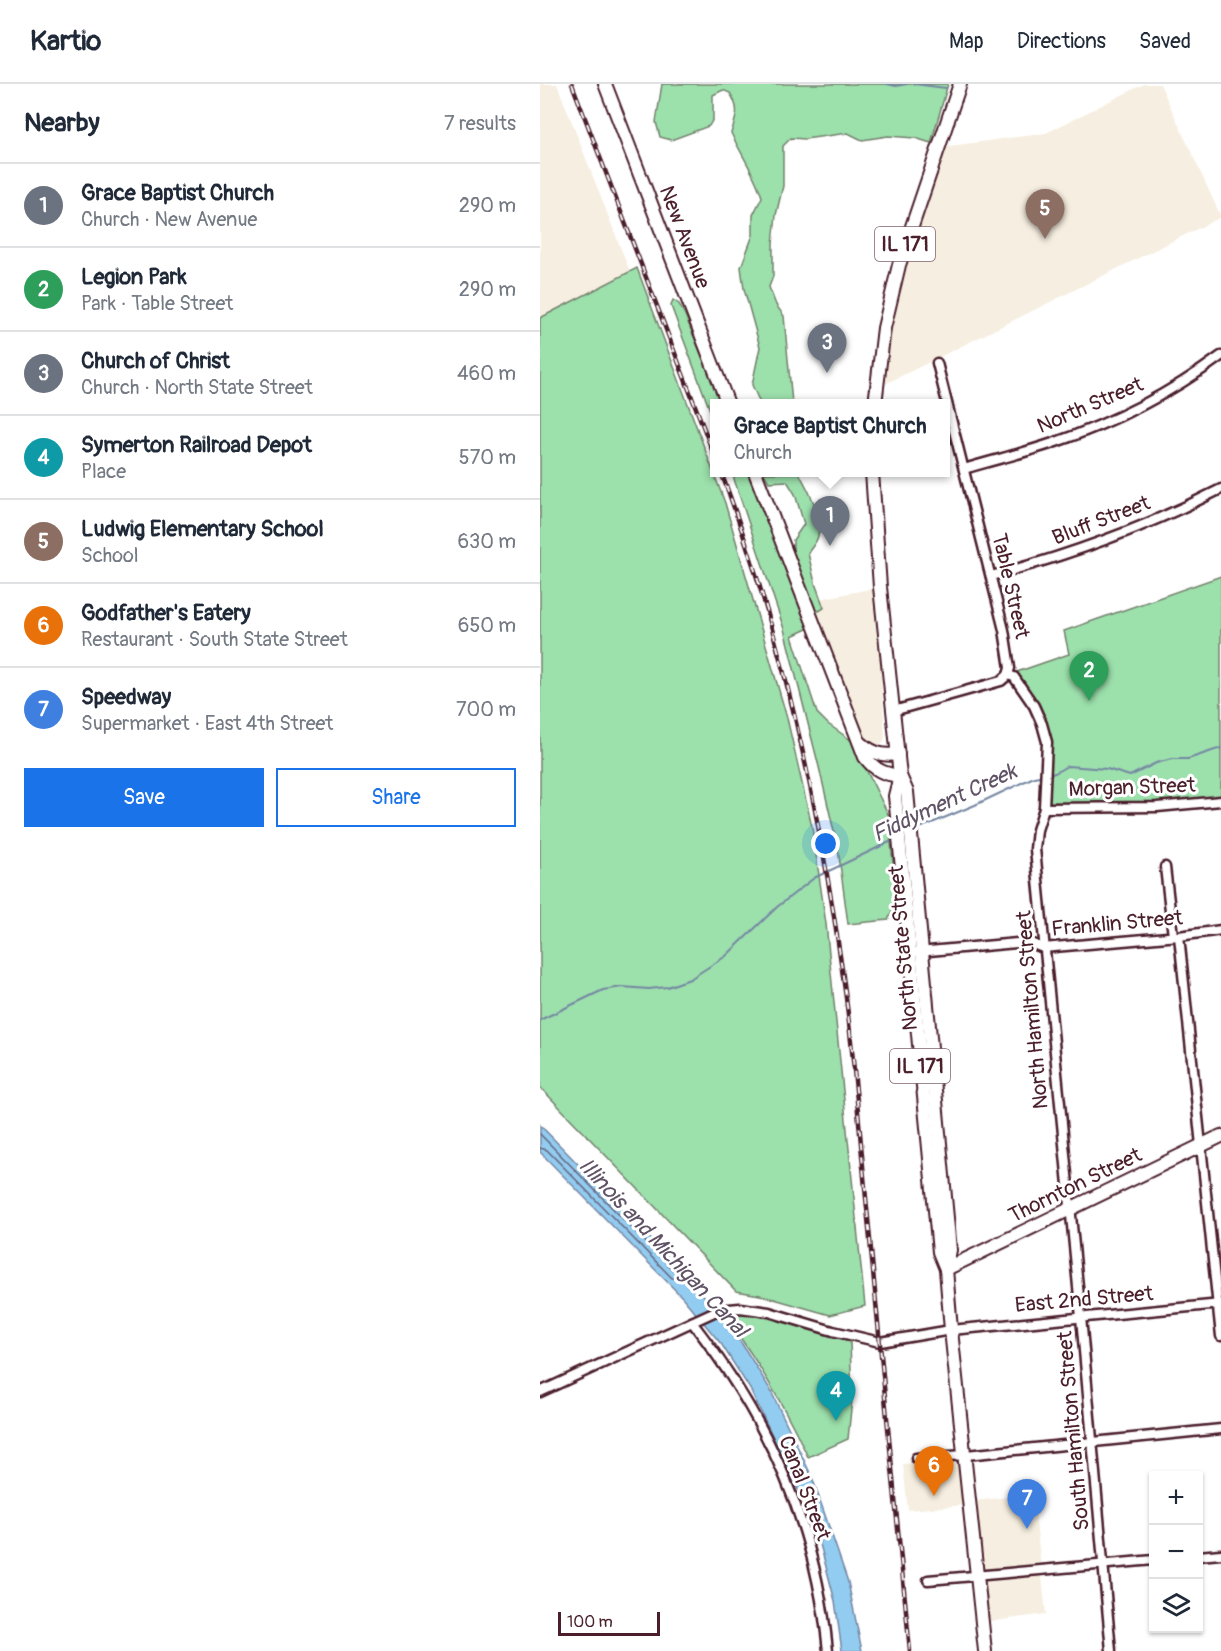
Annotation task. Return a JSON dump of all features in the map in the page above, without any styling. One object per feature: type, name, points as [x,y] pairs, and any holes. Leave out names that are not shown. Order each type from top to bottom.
[{"type":"main road","name":"New Avenue","points":[[605,84],[726,399]]},
{"type":"main road","name":"IL 171","points":[[876,399],[884,328],[899,265],[959,88]]},
{"type":"main road","points":[[757,477],[862,744],[865,757],[873,767],[884,774],[900,776]]},
{"type":"main road","name":"North State Street","points":[[873,477],[880,587],[893,711],[900,776],[907,792],[914,857],[950,1250],[946,1269]]},
{"type":"main road","points":[[862,744],[872,752],[883,756],[898,754]]},
{"type":"main road","name":"North State Street","points":[[900,776],[895,796],[900,862],[939,1252],[946,1269]]},
{"type":"main road","name":"Thornton Street","points":[[946,1269],[1221,1136]]},
{"type":"main road","name":"IL 171","points":[[946,1269],[985,1651]]},
{"type":"street","name":"North Street","points":[[964,469],[1053,443],[1118,416],[1186,381],[1221,356]]},
{"type":"street","name":"Table Street","points":[[937,363],[946,399]]},
{"type":"street","name":"Table Street","points":[[950,414],[1005,630],[1010,668],[1008,675]]},
{"type":"street","name":"Bluff Street","points":[[991,576],[1028,566],[1118,534],[1221,489]]},
{"type":"street","points":[[893,711],[1001,681],[1008,675],[1014,677],[1042,724],[1047,742],[1044,808]]},
{"type":"street","name":"Morgan Street","points":[[1044,808],[1157,807],[1221,801]]},
{"type":"street","name":"North Hamilton Street","points":[[1044,808],[1037,830],[1035,849],[1069,1209]]},
{"type":"street","points":[[1166,867],[1220,1304],[1221,1336]]},
{"type":"street","name":"Franklin Street","points":[[909,953],[1028,942],[1043,948],[1221,930]]},
{"type":"street","name":"South Hamilton Street","points":[[1069,1209],[1111,1651]]},
{"type":"street","name":"East 2nd Street","points":[[692,1322],[718,1310],[740,1308],[770,1312],[833,1331],[880,1341],[951,1330],[1220,1304]]},
{"type":"street","points":[[540,1392],[692,1322]]},
{"type":"street","name":"Canal Street","points":[[692,1322],[730,1375],[780,1462],[816,1572],[824,1610],[828,1651]]},
{"type":"street","points":[[916,1458],[1221,1429]]},
{"type":"street","points":[[1203,1556],[1221,1554]]},
{"type":"street","points":[[928,1580],[1149,1560]]},
{"type":"shaded area","points":[[540,84],[557,84],[630,272],[540,318]]},
{"type":"shaded area","points":[[1144,84],[1160,84],[1221,217],[881,386],[888,333],[906,260],[943,147],[1046,133]]},
{"type":"shaded area","points":[[875,588],[885,737],[884,741],[877,746],[870,746],[864,740],[810,601]]},
{"type":"shaded area","points":[[960,1458],[965,1505],[908,1510],[903,1464]]},
{"type":"shaded area","points":[[1033,1494],[1046,1614],[987,1622],[974,1501]]},
{"type":"green space","points":[[662,84],[948,84],[931,143],[915,138],[888,136],[862,140],[848,133],[805,139],[791,138],[783,146],[783,186],[776,215],[773,276],[769,287],[776,305],[784,316],[792,399],[758,399],[752,385],[760,347],[744,289],[741,267],[753,235],[753,215],[762,197],[752,172],[731,133],[736,117],[735,103],[730,93],[723,90],[713,95],[713,119],[709,126],[671,140],[660,137],[656,122]]},
{"type":"green space","points":[[637,268],[710,463],[710,477],[715,477],[725,503],[787,718],[812,827],[826,924],[865,1306],[830,1315],[760,1295],[736,1291],[540,1087],[540,318]]},
{"type":"green space","points":[[673,300],[679,304],[685,315],[719,399],[710,399],[710,410],[671,306]]},
{"type":"green space","points":[[733,477],[751,477],[809,628],[792,636],[817,713],[852,741],[888,814],[897,902],[888,920],[848,924],[838,849],[784,629]]},
{"type":"green space","points":[[766,477],[801,477],[814,503],[819,528],[815,543],[808,553],[824,608],[819,611],[815,608],[793,553],[793,540],[804,524],[795,494],[787,481],[769,482]]},
{"type":"green space","points":[[1221,576],[1221,799],[1158,805],[1048,805],[1047,728],[1014,673],[1069,654],[1064,631]]},
{"type":"green space","points":[[728,1314],[775,1318],[850,1341],[852,1399],[848,1439],[808,1457],[772,1388],[730,1323]]},
{"type":"water","name":"Illinois and Michigan Canal","points":[[540,1125],[716,1309],[742,1344],[770,1389],[812,1477],[848,1582],[862,1651],[842,1651],[835,1601],[820,1544],[806,1506],[750,1389],[722,1345],[683,1298],[540,1152]]},
{"type":"waterway","points":[[887,84],[896,86],[907,84]]},
{"type":"waterway","points":[[914,84],[946,88]]},
{"type":"waterway","name":"Fiddyment Creek","points":[[915,830],[1034,777],[1055,773],[1067,766],[1107,769],[1130,776],[1156,763],[1172,759],[1188,759],[1221,748]]},
{"type":"waterway","name":"Fiddyment Creek","points":[[540,1020],[603,990],[622,987],[649,989],[667,987],[690,979],[726,956],[777,907],[814,878],[896,839]]},
{"type":"railway","points":[[572,84],[710,445]]},
{"type":"railway","points":[[723,477],[744,536],[782,666],[813,798],[836,931],[852,1050],[910,1651]]},
{"type":"place","name":"Ludwig Elementary School","points":[[1045,239]]},
{"type":"place","name":"Church of Christ","points":[[827,373]]},
{"type":"place","name":"Grace Baptist Church","points":[[830,546]]},
{"type":"place","name":"Legion Park","points":[[1089,701]]},
{"type":"place","name":"Symerton Railroad Depot","points":[[836,1421]]},
{"type":"place","name":"Godfather's Eatery","points":[[934,1496]]},
{"type":"place","name":"Speedway","points":[[1027,1529]]}]
